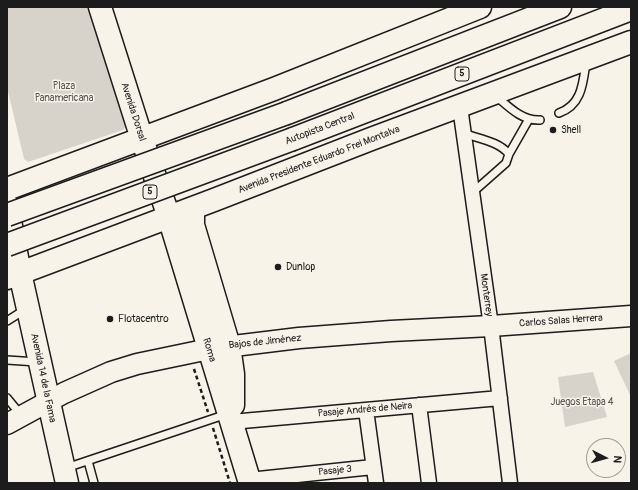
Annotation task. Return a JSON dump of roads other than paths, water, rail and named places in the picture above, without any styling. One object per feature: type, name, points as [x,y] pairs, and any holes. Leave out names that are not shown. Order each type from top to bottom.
[{"type":"main road","name":"Avenida Dorsal","points":[[100,7],[142,139],[169,217]]},
{"type":"main road","points":[[7,189],[274,89],[457,11],[480,7]]},
{"type":"main road","points":[[7,216],[287,113],[560,7]]},
{"type":"main road","name":"Autopista Central","points":[[7,244],[293,139],[631,10]]},
{"type":"main road","name":"Avenida Presidente Eduardo Frei Montalva","points":[[13,276],[371,139],[631,42]]},
{"type":"main road","points":[[7,205],[13,276]]},
{"type":"main road","points":[[193,208],[193,225],[219,347],[233,367],[234,390],[230,418],[249,482]]},
{"type":"main road","name":"Roma","points":[[169,217],[219,347]]},
{"type":"main road","name":"Avenida 14 de la Fama","points":[[13,276],[28,308],[65,476]]},
{"type":"street","name":"Monterrey","points":[[460,106],[491,326],[510,483]]},
{"type":"street","name":"Carlos Salas Herrera","points":[[491,326],[631,316]]},
{"type":"street","name":"Bajos de Jiménez","points":[[15,420],[85,382],[111,372],[137,364],[219,347],[391,330],[491,326]]},
{"type":"street","name":"Pasaje Andrés de Neira","points":[[230,418],[366,410],[500,398]]},
{"type":"street","points":[[420,405],[429,483]]},
{"type":"street","points":[[366,410],[376,483]]},
{"type":"street","name":"Pasaje 3","points":[[249,482],[373,466]]},
{"type":"lane","points":[[559,113],[572,106],[579,96],[582,89],[586,60]]},
{"type":"lane","points":[[492,94],[520,115],[529,119],[540,120]]},
{"type":"lane","points":[[472,192],[506,163],[509,154],[529,119]]},
{"type":"lane","points":[[463,133],[498,145],[504,148],[509,154]]},
{"type":"lane","points":[[7,321],[28,308]]},
{"type":"lane","points":[[7,360],[40,363]]},
{"type":"lane","points":[[7,398],[15,420]]},
{"type":"lane","points":[[65,476],[88,461],[230,418]]},
{"type":"lane","points":[[88,461],[94,483]]},
{"type":"place","name":"Shell","points":[[553,130]]},
{"type":"place","name":"Dunlop","points":[[278,267]]},
{"type":"place","name":"Flotacentro","points":[[110,319]]},
{"type":"park label","name":"Plaza Panamericana","points":[[64,92]]},
{"type":"park label","name":"Juegos Etapa 4","points":[[582,402]]}]
